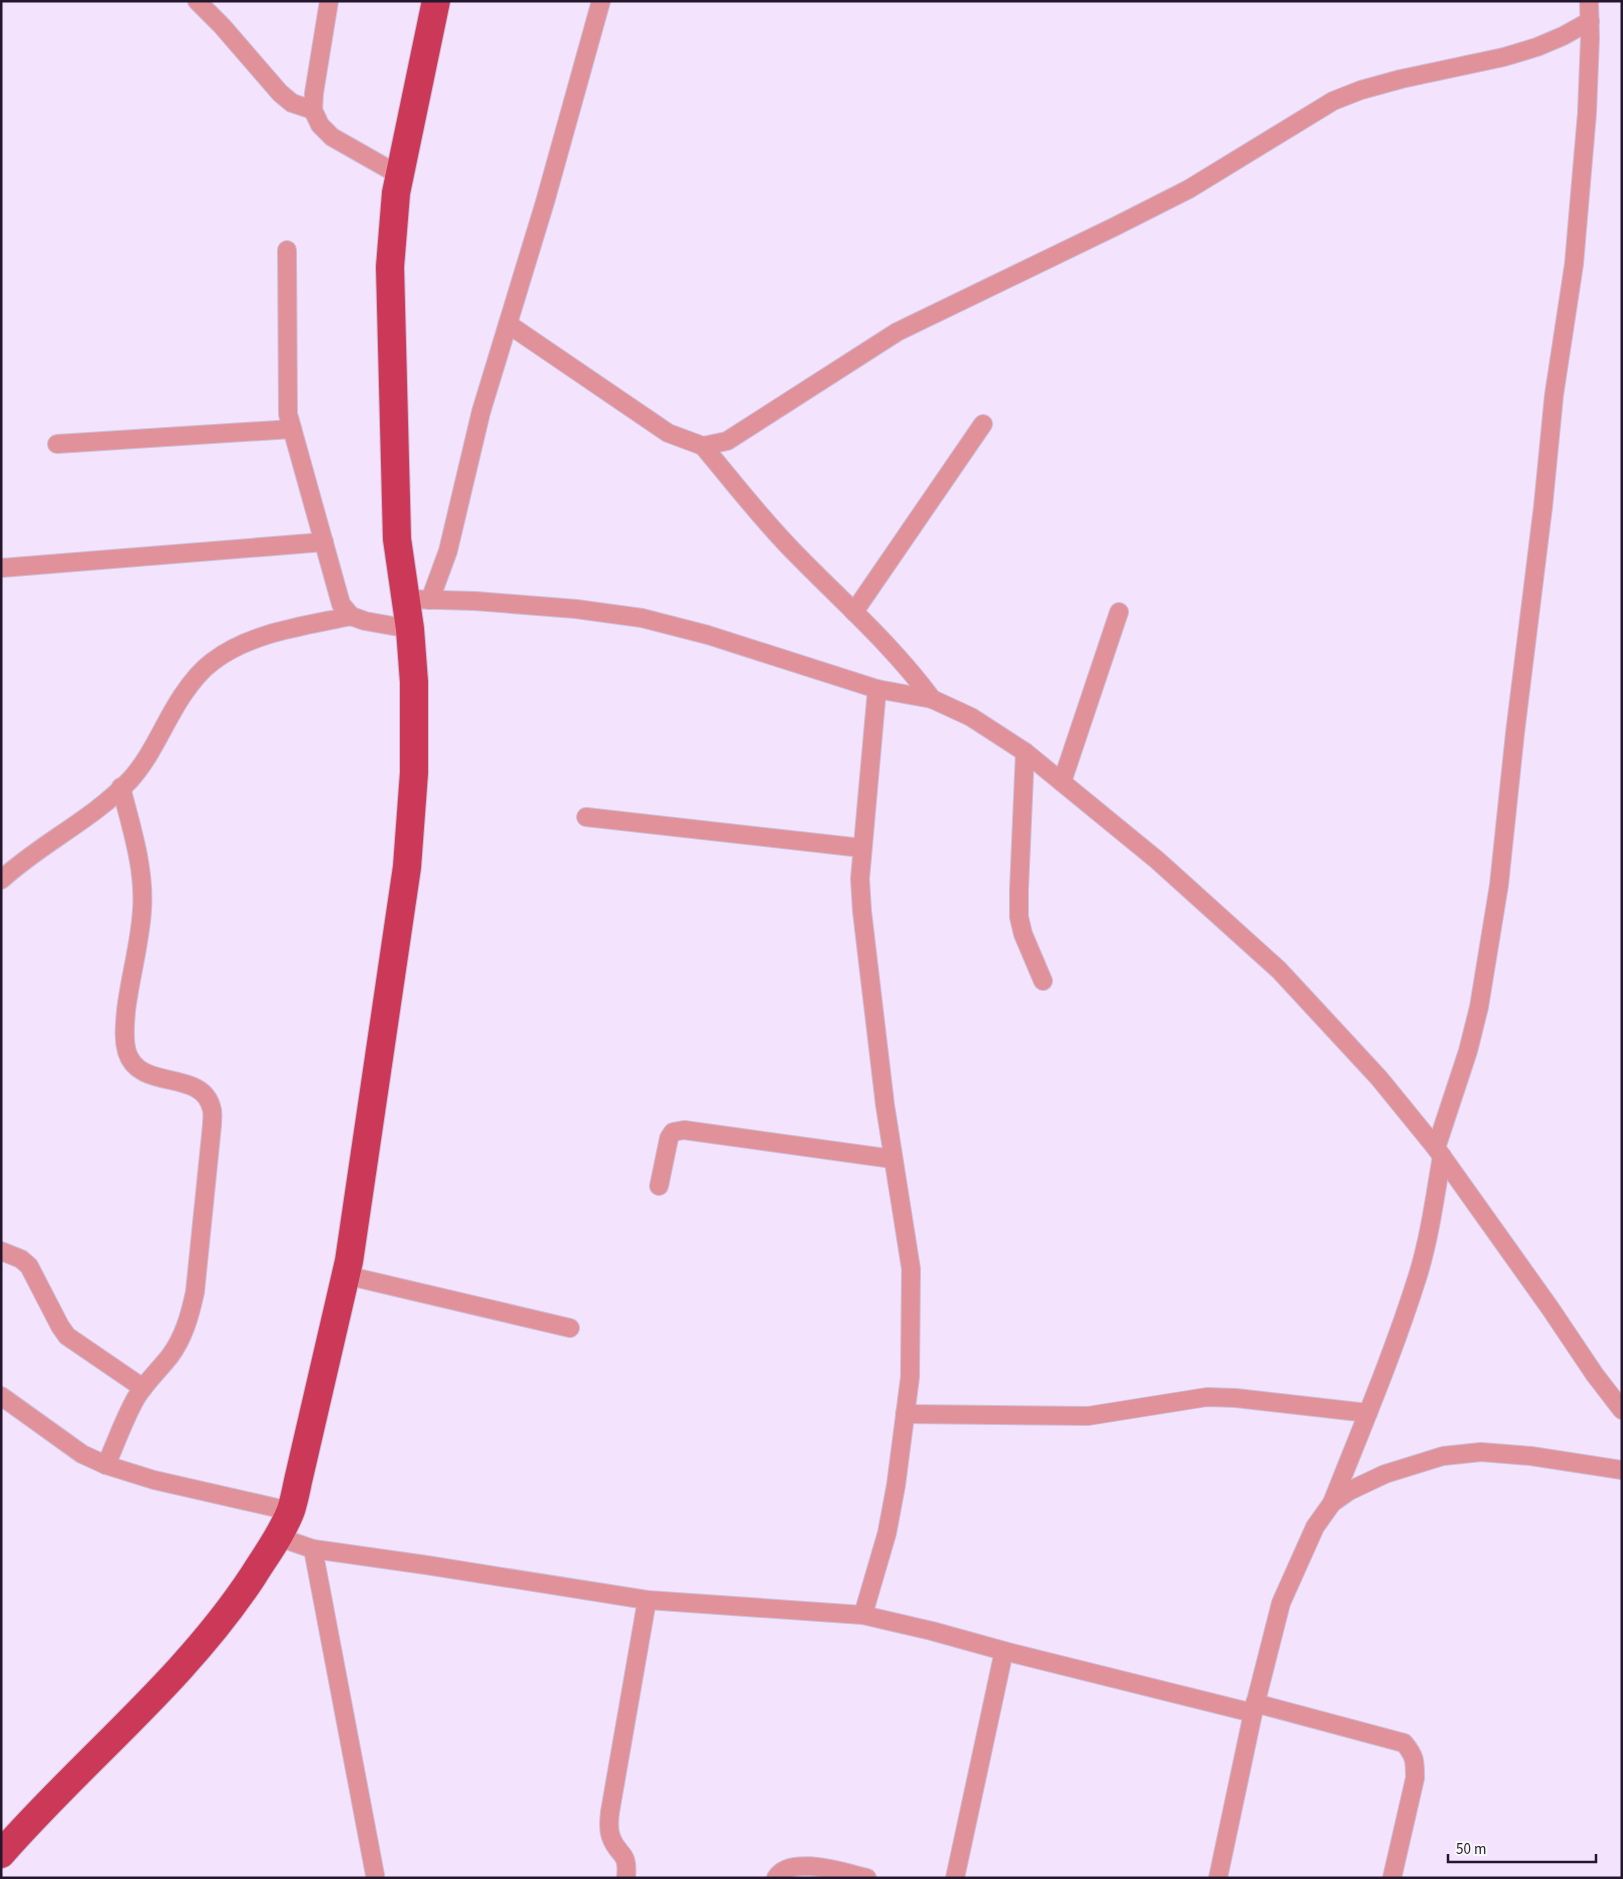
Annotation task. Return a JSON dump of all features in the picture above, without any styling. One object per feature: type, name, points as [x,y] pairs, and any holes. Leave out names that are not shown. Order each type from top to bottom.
[{"type":"main road","points":[[1,1854],[31,1820],[191,1659],[234,1604],[278,1537],[290,1511],[345,1275],[406,867],[414,773],[414,682],[410,629],[418,599],[397,539],[390,267],[396,193],[436,1]]},
{"type":"street","points":[[197,1],[222,26],[280,93],[292,103],[314,110]]},
{"type":"street","points":[[329,1],[314,93],[314,110],[320,125],[332,137],[400,175]]},
{"type":"street","points":[[602,1],[545,202],[481,412],[448,551],[418,599],[475,601],[576,609],[642,618],[708,636],[877,689],[932,699],[971,717],[1025,752],[1157,860],[1279,970],[1379,1078],[1439,1152],[1550,1308],[1595,1375],[1622,1410]]},
{"type":"street","points":[[1218,1878],[1254,1708],[1281,1603],[1315,1527],[1332,1503],[1368,1413],[1418,1276],[1427,1241],[1439,1152],[1479,1007],[1499,886],[1515,733],[1543,507],[1554,395],[1574,264],[1587,112],[1589,1]]},
{"type":"street","points":[[703,446],[727,441],[897,332],[1114,228],[1189,189],[1333,101],[1361,90],[1401,79],[1504,57],[1537,47],[1563,36],[1590,21]]},
{"type":"street","points":[[287,250],[288,414],[341,604],[351,616],[365,621],[410,629]]},
{"type":"street","points":[[508,324],[668,433],[703,446],[755,509],[796,554],[894,651],[911,670],[932,699]]},
{"type":"street","points":[[854,612],[983,424]]},
{"type":"street","points":[[57,444],[292,428]]},
{"type":"street","points":[[1,568],[324,542]]},
{"type":"street","points":[[1062,782],[1119,612]]},
{"type":"street","points":[[1,880],[26,858],[91,814],[130,780],[143,762],[182,696],[211,662],[241,645],[276,633],[351,616]]},
{"type":"street","points":[[863,1615],[887,1533],[896,1485],[910,1377],[911,1269],[885,1106],[862,911],[860,879],[877,689]]},
{"type":"street","points":[[1025,752],[1019,917],[1023,934],[1043,981]]},
{"type":"street","points":[[106,1465],[126,1418],[143,1388],[170,1355],[190,1318],[195,1292],[212,1125],[212,1110],[206,1097],[200,1090],[189,1084],[145,1074],[135,1066],[128,1053],[124,1035],[128,992],[142,913],[143,893],[142,875],[121,787]]},
{"type":"street","points":[[586,817],[862,848]]},
{"type":"street","points":[[659,1186],[669,1138],[673,1132],[684,1130],[893,1159]]},
{"type":"street","points":[[1,1251],[21,1258],[29,1266],[67,1336],[143,1388]]},
{"type":"street","points":[[345,1275],[570,1328]]},
{"type":"street","points":[[1,1396],[82,1454],[106,1465],[154,1480],[290,1511]]},
{"type":"street","points":[[905,1414],[1088,1416],[1207,1397],[1236,1398],[1368,1413]]},
{"type":"street","points":[[1332,1503],[1349,1491],[1385,1474],[1443,1456],[1481,1452],[1531,1456],[1622,1470]]},
{"type":"street","points":[[278,1537],[313,1549],[647,1600],[863,1615],[1004,1650],[1404,1743],[1412,1753],[1415,1763],[1415,1778],[1392,1878]]},
{"type":"street","points":[[313,1549],[375,1875]]},
{"type":"street","points":[[626,1878],[627,1864],[625,1856],[613,1842],[610,1834],[610,1812],[647,1600]]},
{"type":"street","points":[[955,1878],[1004,1650]]},
{"type":"street","points":[[776,1878],[779,1873],[793,1866],[808,1866],[867,1878]]}]
